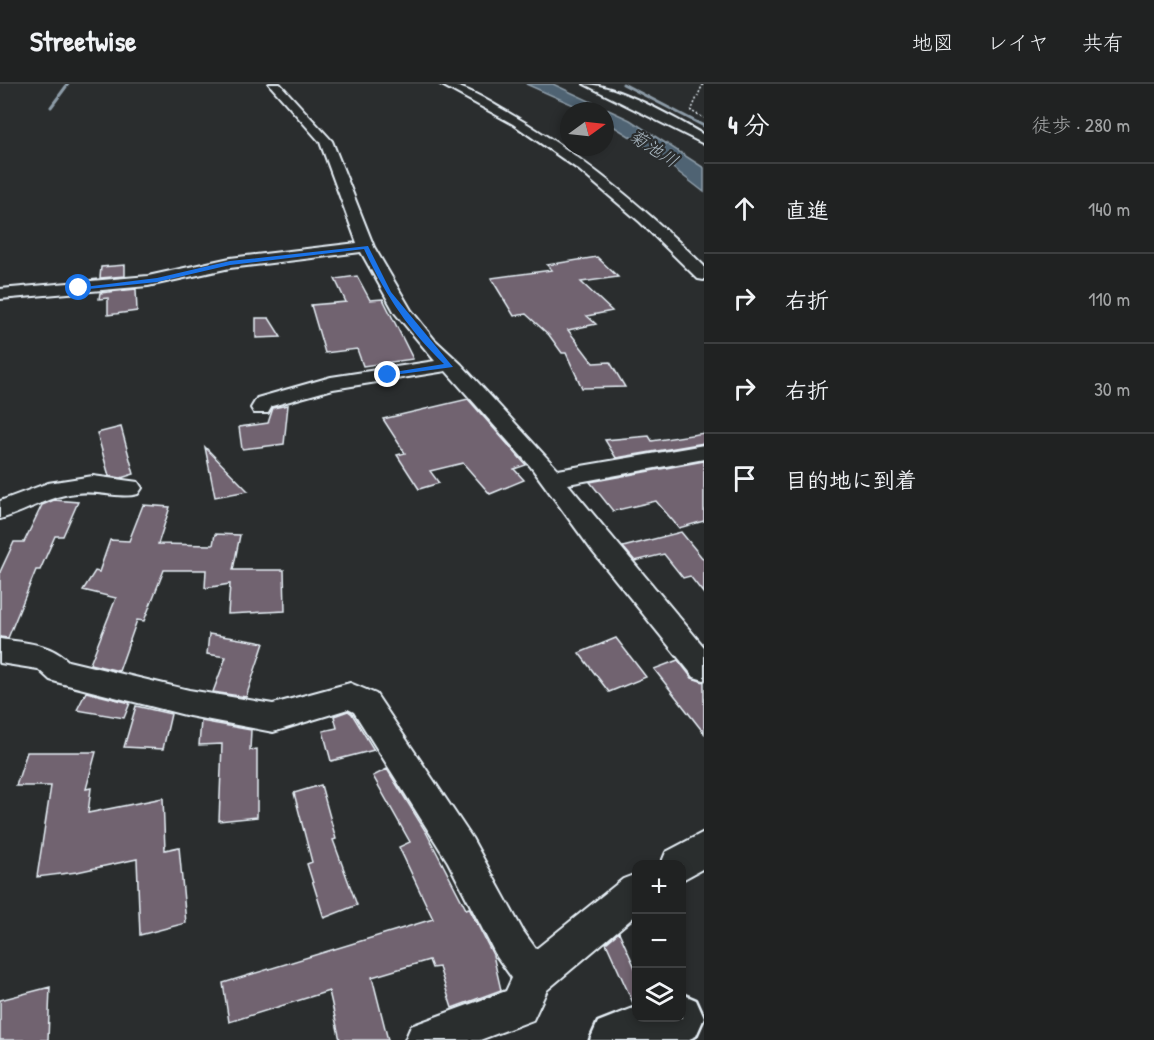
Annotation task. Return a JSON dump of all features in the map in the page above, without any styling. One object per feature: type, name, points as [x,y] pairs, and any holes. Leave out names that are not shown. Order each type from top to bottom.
[{"type":"highway","points":[[686,1015],[704,1008]]},
{"type":"highway","points":[[616,1040],[666,1022]]},
{"type":"street","points":[[274,84],[326,141],[366,247],[388,292],[428,344],[450,365],[553,479],[602,545],[704,668]]},
{"type":"street","points":[[445,84],[495,109],[591,171],[704,275]]},
{"type":"street","points":[[589,84],[670,120],[704,140]]},
{"type":"street","points":[[0,294],[148,281],[230,263],[366,247]]},
{"type":"street","points":[[261,408],[264,402],[331,383],[450,365]]},
{"type":"street","points":[[553,479],[704,452]]},
{"type":"street","points":[[0,511],[46,489],[62,486],[102,484],[130,488]]},
{"type":"street","points":[[0,651],[46,658],[60,671],[189,703],[273,717],[350,696],[365,703],[460,850],[510,944],[534,976]]},
{"type":"street","points":[[685,860],[704,849]]},
{"type":"street","points":[[425,1040],[519,1006],[534,976],[632,895]]},
{"type":"path","points":[[703,84],[691,111],[704,118]]},
{"type":"water","points":[[526,84],[553,84],[592,102],[567,102]]},
{"type":"water","name":"菊池川","points":[[614,113],[630,120],[704,168],[704,192],[642,144],[614,127]]},
{"type":"building","points":[[597,257],[618,277],[581,282],[612,311],[587,316],[596,324],[568,330],[593,363],[610,362],[625,387],[582,388],[566,353],[562,353],[549,335],[526,314],[514,316],[491,278],[552,270],[547,265]]},
{"type":"building","points":[[125,265],[125,276],[100,278],[101,267]]},
{"type":"building","points":[[357,276],[370,300],[383,299],[413,359],[363,366],[357,349],[325,353],[311,305],[346,302],[335,279]]},
{"type":"building","points":[[136,289],[137,311],[108,315],[108,298],[99,299],[100,293]]},
{"type":"building","points":[[256,318],[269,318],[281,337],[256,338]]},
{"type":"building","points":[[468,399],[526,465],[514,469],[524,480],[490,494],[463,463],[430,471],[439,483],[419,489],[397,455],[405,453],[383,419]]},
{"type":"building","points":[[288,405],[284,444],[242,449],[239,427],[268,423],[273,408]]},
{"type":"building","points":[[121,427],[134,474],[121,478],[109,476],[97,433]]},
{"type":"building","points":[[704,433],[704,443],[616,458],[605,440],[649,436],[652,441]]},
{"type":"building","points":[[205,447],[248,491],[215,497]]},
{"type":"building","points":[[704,461],[704,521],[679,528],[656,501],[613,511],[590,482]]},
{"type":"building","points":[[54,500],[78,502],[63,536],[55,536],[40,570],[36,570],[8,638],[0,637],[0,572],[14,542],[24,542],[42,505]]},
{"type":"building","points":[[143,505],[170,507],[158,544],[213,545],[215,534],[240,535],[233,570],[284,570],[285,611],[228,614],[230,584],[205,588],[206,570],[164,570],[144,621],[137,620],[119,671],[90,664],[116,598],[83,590],[95,571],[99,572],[110,540],[129,541]]},
{"type":"building","points":[[681,532],[704,560],[704,594],[690,576],[683,578],[664,554],[635,561],[623,547]]},
{"type":"building","points":[[209,634],[264,643],[246,697],[213,692],[226,657],[207,654]]},
{"type":"building","points":[[616,638],[646,677],[609,692],[579,653]]},
{"type":"building","points":[[678,660],[692,678],[704,682],[704,733],[654,669]]},
{"type":"building","points":[[86,692],[130,703],[124,718],[77,710]]},
{"type":"building","points":[[136,706],[171,714],[163,749],[124,747]]},
{"type":"building","points":[[348,711],[374,750],[331,761],[323,731],[337,728],[334,716]]},
{"type":"building","points":[[201,721],[251,730],[250,750],[257,749],[257,817],[219,821],[222,744],[199,745]]},
{"type":"building","points":[[27,752],[96,752],[86,789],[91,788],[88,813],[163,798],[165,850],[179,847],[186,923],[140,935],[137,859],[77,872],[37,877],[51,786],[16,786]]},
{"type":"building","points":[[387,769],[426,832],[466,909],[469,908],[493,955],[501,990],[452,1008],[439,967],[432,968],[429,960],[372,977],[388,1040],[340,1040],[329,991],[229,1022],[223,983],[433,919],[399,847],[410,842],[373,776]]},
{"type":"building","points":[[321,785],[336,839],[333,840],[357,905],[324,918],[307,864],[312,862],[294,793]]},
{"type":"building","points":[[619,932],[632,961],[632,1001],[606,943]]},
{"type":"building","points":[[50,987],[48,1040],[0,1040],[0,1000]]},
{"type":"waterway","points":[[51,107],[68,84]]},
{"type":"waterway","points":[[623,84],[704,126]]},
{"type":"route","points":[[79,288],[157,280],[230,263],[366,247],[388,292],[428,344],[444,362],[450,365],[419,372],[388,375]]}]
